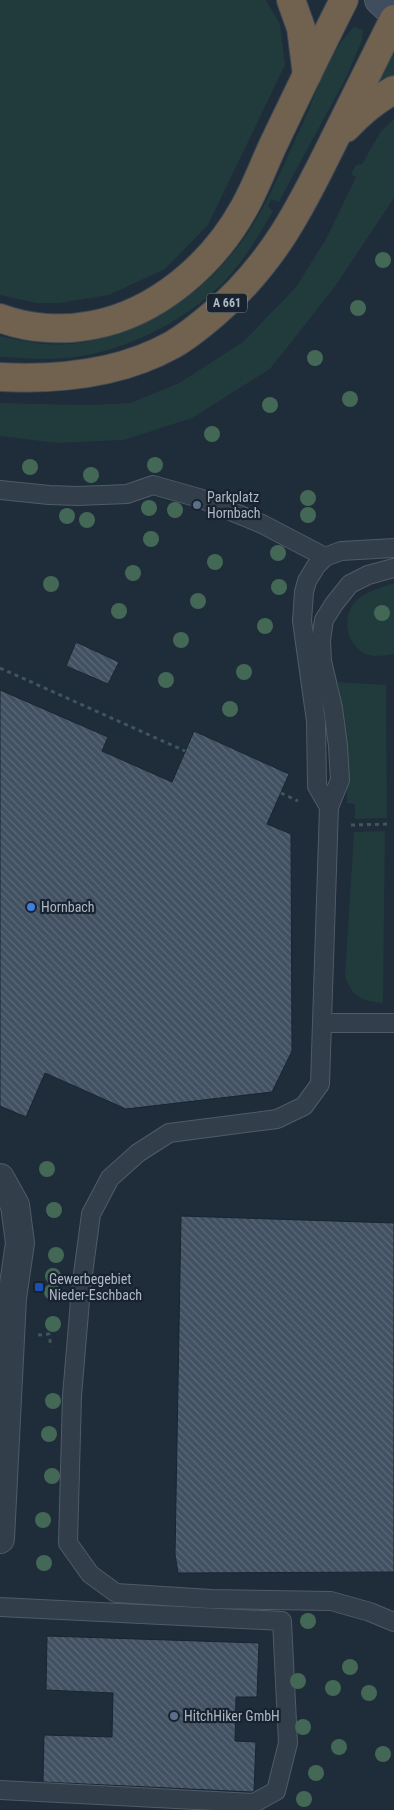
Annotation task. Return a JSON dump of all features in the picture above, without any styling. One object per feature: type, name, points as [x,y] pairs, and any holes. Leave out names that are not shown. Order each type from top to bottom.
[{"type":"highway","points":[[291,0],[301,28],[307,76]]},
{"type":"highway","points":[[0,318],[39,328],[79,328],[106,323],[125,317],[151,304],[185,281],[212,253],[244,208],[344,0]]},
{"type":"highway","name":"A 661","points":[[0,377],[51,378],[106,369],[136,360],[172,345],[194,331],[231,299],[273,251],[306,196],[394,19]]},
{"type":"highway","points":[[333,141],[362,111],[380,97],[394,90]]},
{"type":"main road","points":[[379,0],[394,14]]},
{"type":"street","points":[[0,1178],[15,1205],[20,1243],[6,1293],[0,1538]]},
{"type":"lane","points":[[0,490],[78,496],[127,494],[154,485],[199,498],[262,524],[325,557]]},
{"type":"lane","points":[[329,807],[317,786],[316,721],[302,621],[304,592],[307,581],[316,566],[325,557],[341,551],[394,548]]},
{"type":"lane","points":[[394,568],[368,575],[350,584],[324,620],[321,640],[322,661],[333,708],[340,780],[329,807],[320,1084],[304,1106],[277,1119],[169,1133],[138,1152],[110,1178],[90,1214],[81,1289],[72,1396],[68,1543],[90,1574],[116,1593],[211,1599],[331,1601],[370,1612],[394,1622]]},
{"type":"lane","points":[[323,1023],[394,1023]]},
{"type":"lane","points":[[0,1607],[282,1621],[288,1743],[276,1791],[254,1803],[0,1790]]},
{"type":"path","points":[[0,668],[186,751]]},
{"type":"path","points":[[281,793],[298,801]]},
{"type":"path","points":[[358,825],[390,824]]},
{"type":"path","points":[[35,1335],[49,1334],[52,1352]]},
{"type":"green space","points":[[0,0],[266,0],[280,24],[285,65],[208,225],[165,269],[109,295],[60,303],[36,303],[0,295]]},
{"type":"green space","points":[[354,27],[363,30],[362,40],[347,76],[279,202],[271,199],[268,207],[273,211],[237,266],[215,290],[177,319],[156,331],[110,349],[87,355],[57,359],[0,357],[0,336],[43,344],[68,344],[98,339],[128,330],[155,318],[182,301],[206,282],[227,260],[246,235],[262,209],[278,178],[330,60]]},
{"type":"green space","points":[[392,53],[394,53],[394,84],[375,84]]},
{"type":"green space","points":[[394,119],[394,198],[334,288],[270,369],[192,418],[124,440],[56,443],[0,436],[0,403],[88,405],[130,403],[179,383],[243,342],[296,287],[326,239],[356,177],[351,174],[356,165],[362,164],[381,131]]},
{"type":"green space","points":[[394,583],[394,654],[374,656],[365,653],[357,648],[348,633],[348,615],[352,606],[362,596]]},
{"type":"green space","points":[[338,682],[386,685],[387,818],[355,819],[355,804],[347,803],[347,742]]},
{"type":"green space","points":[[385,831],[383,1003],[358,997],[351,989],[345,976],[354,832]]},
{"type":"building","points":[[76,642],[119,662],[108,684],[66,666]]},
{"type":"building","points":[[0,690],[108,737],[102,751],[172,782],[194,731],[289,774],[267,824],[291,834],[292,1051],[272,1092],[126,1109],[45,1073],[26,1117],[0,1106]]},
{"type":"building","points":[[181,1216],[394,1223],[394,1572],[178,1573],[175,1554]]},
{"type":"building","name":"HitchHiker GmbH","points":[[47,1636],[259,1643],[257,1697],[236,1697],[235,1741],[256,1742],[254,1791],[43,1782],[44,1735],[112,1737],[113,1693],[46,1690]]},
{"type":"place","name":"Parkplatz Hornbach","points":[[197,505]]},
{"type":"place","name":"Hornbach","points":[[31,907]]},
{"type":"place","name":"Gewerbegebiet Nieder-Eschbach","points":[[39,1287]]},
{"type":"place","name":"HitchHiker GmbH","points":[[174,1716]]}]
